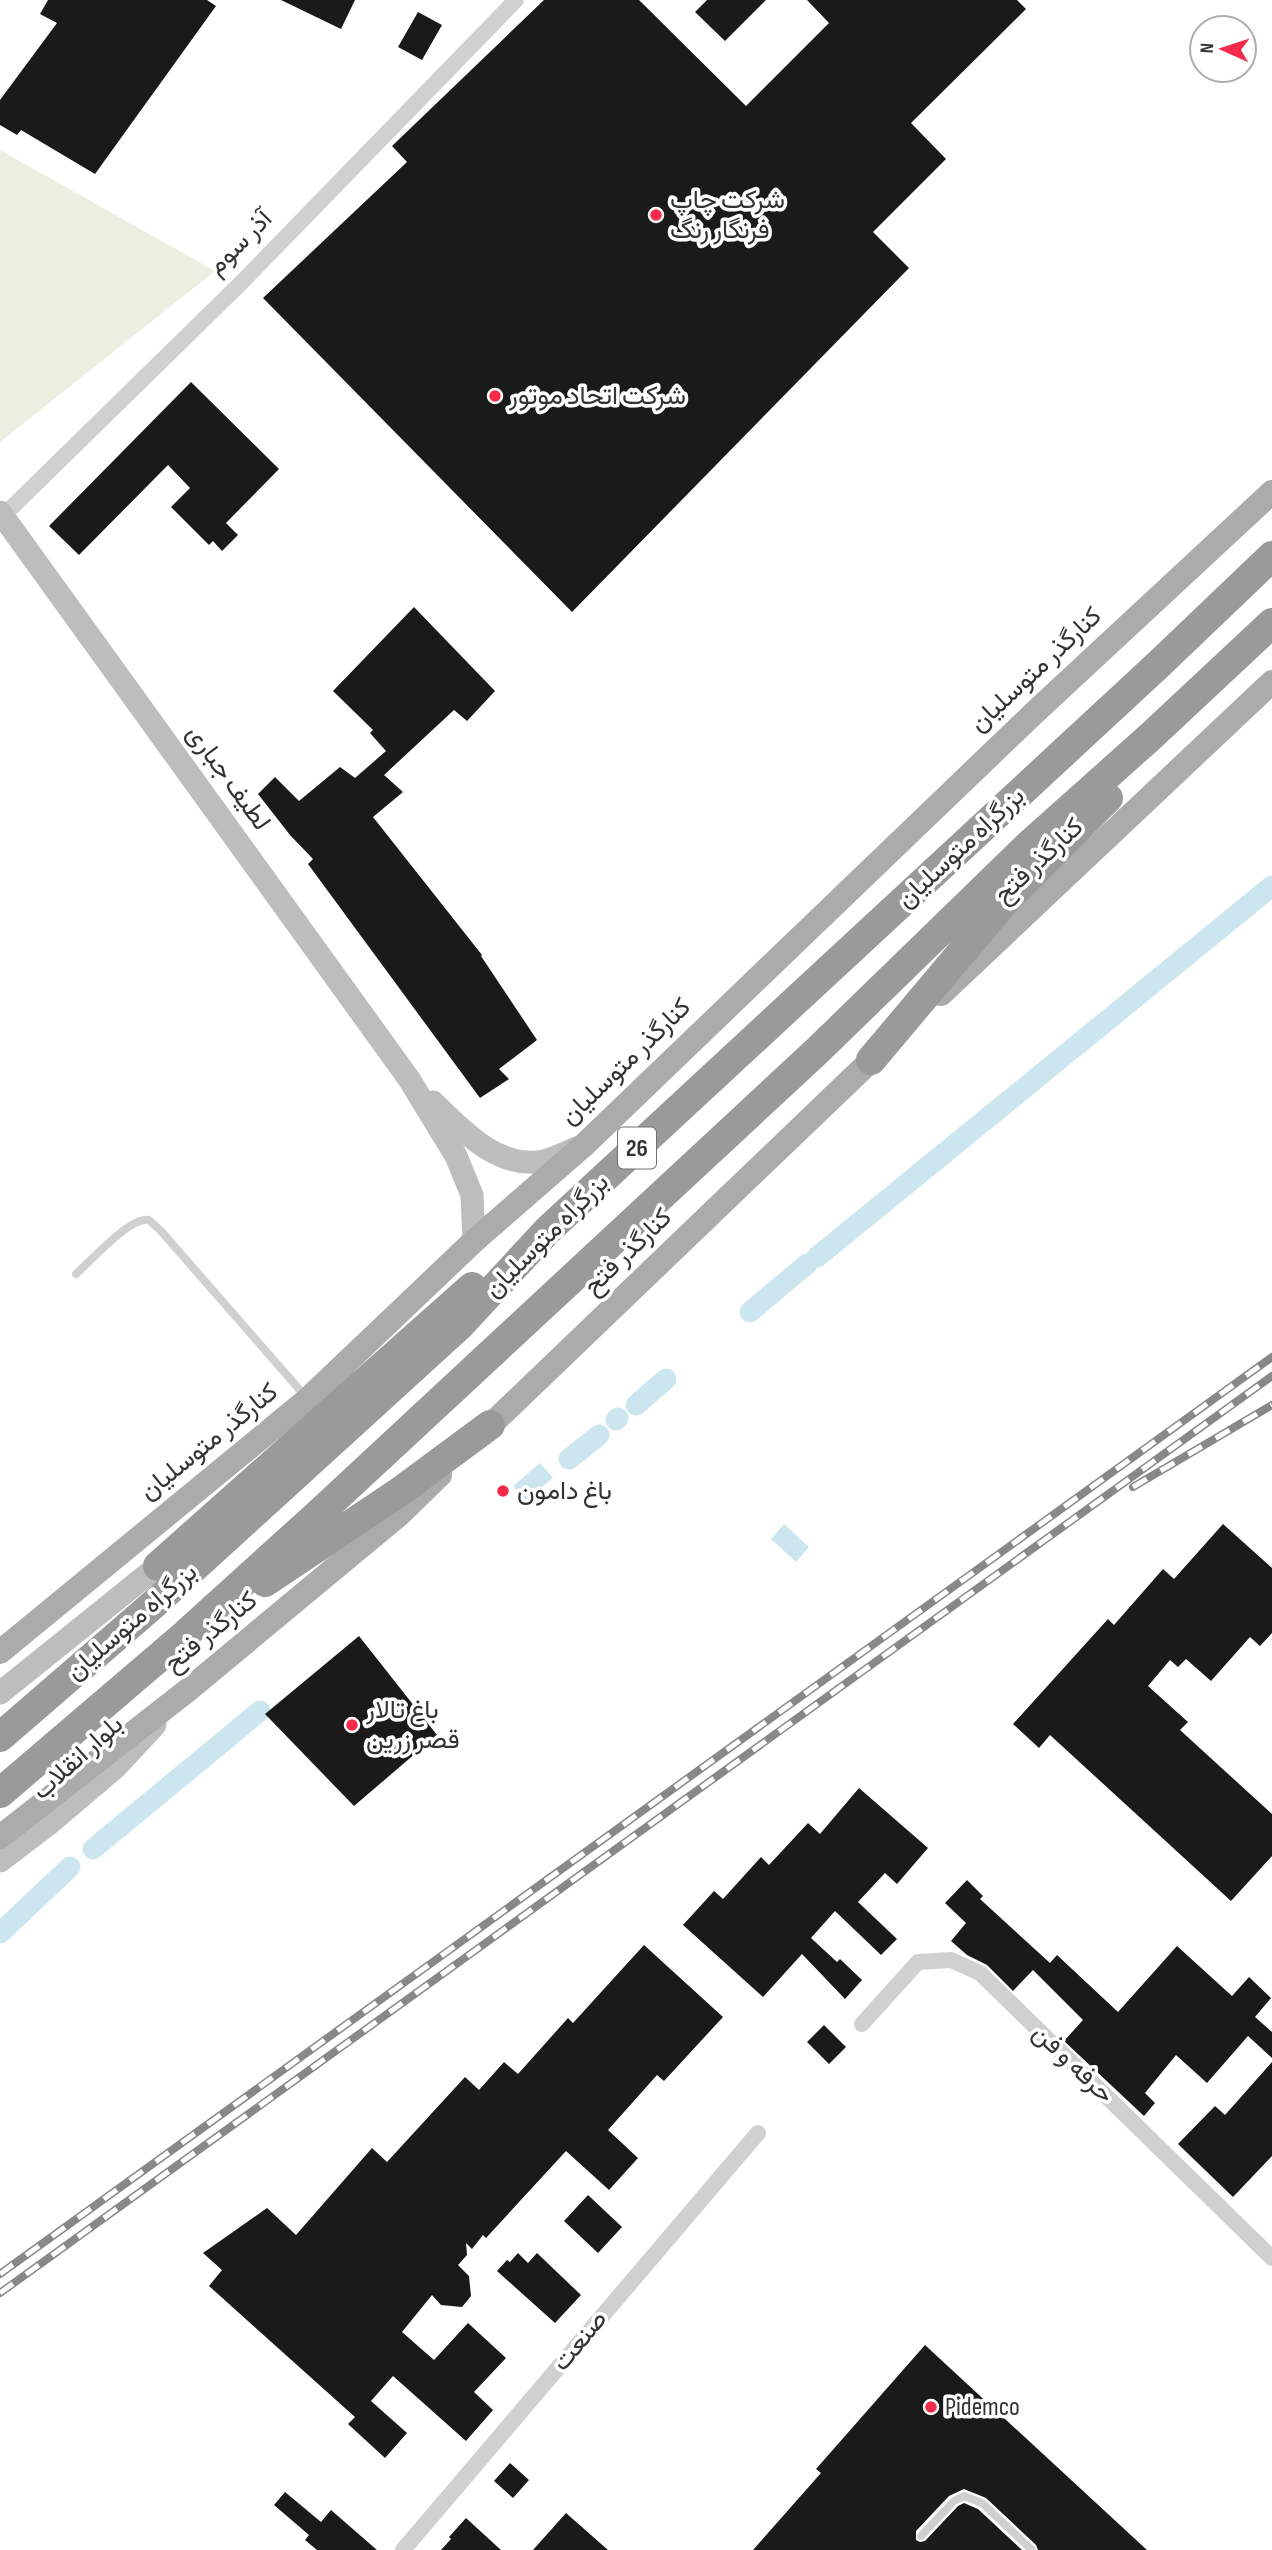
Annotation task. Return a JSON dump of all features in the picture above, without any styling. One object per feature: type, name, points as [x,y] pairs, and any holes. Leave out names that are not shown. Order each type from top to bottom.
[{"type":"highway","name":"بزرگراه متوسلیان","points":[[0,1737],[155,1604],[459,1326],[548,1230],[1272,556]]},
{"type":"highway","name":"بزرگراه متوسلیان","points":[[0,1793],[178,1641],[817,1052],[1029,845],[1272,623]]},
{"type":"highway","points":[[872,1060],[1004,902],[1105,803],[1150,737]]},
{"type":"highway","points":[[158,1566],[494,1267],[548,1230]]},
{"type":"highway","points":[[178,1641],[398,1493],[490,1425]]},
{"type":"main road","name":"کنارگذر متوسلیان","points":[[0,1652],[308,1399],[474,1241],[583,1146],[1033,714],[1272,492]]},
{"type":"main road","name":"لطیف جباری","points":[[1,516],[409,1079]]},
{"type":"main road","name":"کنارگذر فتح","points":[[0,1837],[188,1690],[400,1514],[872,1060],[1272,682]]},
{"type":"main road","points":[[409,1079],[468,1136],[493,1153],[520,1160],[543,1161],[583,1146]]},
{"type":"main road","points":[[409,1079],[456,1156],[468,1185],[472,1195],[474,1241]]},
{"type":"main road","points":[[0,1693],[158,1566]]},
{"type":"main road","name":"بلوار انقلاب","points":[[0,1861],[116,1767],[188,1690]]},
{"type":"street","name":"آذر سوم","points":[[1,516],[241,283],[516,0]]},
{"type":"street","name":"حرفه و فن","points":[[862,2024],[918,1962],[951,1960],[980,1973],[1272,2258]]},
{"type":"street","name":"صنعت","points":[[403,2550],[758,2133]]},
{"type":"lane","points":[[76,1274],[126,1229],[140,1220],[149,1220],[308,1399]]},
{"type":"lane","points":[[921,2536],[954,2501],[964,2496],[982,2503],[1032,2550]]},
{"type":"green space","points":[[0,150],[215,271],[0,442]]},
{"type":"water","points":[[540,1463],[553,1478],[525,1501],[513,1486]]},
{"type":"water","points":[[784,1524],[809,1547],[796,1562],[771,1539]]},
{"type":"building","points":[[48,0],[207,0],[216,6],[95,174],[21,130],[17,135],[0,125],[0,100],[57,23],[40,14]]},
{"type":"building","points":[[281,0],[355,0],[341,29]]},
{"type":"building","points":[[544,0],[639,0],[746,106],[829,23],[807,0],[1017,0],[1026,9],[911,123],[946,159],[873,232],[909,268],[572,612],[263,298],[407,162],[392,146]]},
{"type":"building","points":[[707,0],[766,0],[725,41],[695,12]]},
{"type":"building","points":[[418,12],[442,25],[422,60],[398,47]]},
{"type":"building","points":[[191,382],[279,469],[226,523],[238,535],[222,551],[213,541],[209,545],[171,507],[190,488],[168,465],[79,555],[49,526]]},
{"type":"building","points":[[414,607],[495,691],[467,721],[454,710],[384,775],[403,792],[373,817],[482,955],[537,1040],[499,1069],[509,1079],[480,1098],[308,864],[313,859],[258,794],[275,777],[299,801],[340,767],[355,778],[386,751],[370,733],[373,730],[333,691]]},
{"type":"building","points":[[1223,1524],[1272,1568],[1272,1633],[1260,1646],[1250,1637],[1211,1681],[1186,1659],[1178,1667],[1170,1660],[1148,1686],[1188,1722],[1180,1730],[1272,1814],[1272,1856],[1231,1901],[1050,1735],[1039,1748],[1013,1724],[1108,1619],[1114,1625],[1163,1569],[1174,1579]]},
{"type":"building","name":"باغ تالار قصر زرین","points":[[359,1636],[437,1735],[354,1806],[265,1714]]},
{"type":"building","points":[[859,1788],[928,1848],[897,1884],[885,1873],[858,1902],[897,1939],[881,1955],[835,1911],[811,1938],[837,1962],[840,1959],[862,1980],[845,1999],[802,1954],[763,1997],[683,1925],[714,1891],[723,1899],[761,1857],[769,1865],[808,1823],[820,1834]]},
{"type":"building","points":[[967,1880],[983,1896],[980,1899],[1050,1963],[1057,1955],[1118,2012],[1177,1946],[1232,1996],[1249,1977],[1271,1998],[1255,2017],[1272,2032],[1272,2058],[1248,2036],[1207,2083],[1176,2055],[1145,2093],[1155,2103],[1144,2116],[1064,2041],[1083,2020],[1033,1970],[1013,1991],[987,1965],[967,1955],[951,1941],[966,1923],[945,1903]]},
{"type":"building","points":[[644,1945],[723,2017],[664,2081],[657,2075],[608,2130],[638,2158],[609,2190],[566,2151],[486,2238],[483,2235],[472,2249],[466,2243],[467,2255],[458,2265],[469,2276],[471,2296],[462,2307],[441,2305],[432,2295],[402,2332],[434,2360],[468,2323],[506,2358],[474,2392],[493,2410],[466,2441],[393,2376],[371,2401],[407,2433],[385,2458],[348,2424],[355,2417],[209,2286],[222,2270],[203,2253],[267,2208],[296,2235],[372,2148],[387,2162],[465,2077],[479,2090],[504,2062],[518,2074],[568,2018],[573,2023]]},
{"type":"building","points":[[824,2025],[846,2047],[829,2064],[807,2042]]},
{"type":"building","points":[[1272,2062],[1272,2156],[1233,2197],[1178,2144],[1215,2106],[1225,2115]]},
{"type":"building","points":[[588,2195],[622,2227],[598,2253],[564,2221]]},
{"type":"building","points":[[518,2253],[528,2263],[537,2253],[581,2295],[555,2323],[497,2271]]},
{"type":"building","name":"Pidemco","points":[[925,2345],[1147,2550],[1038,2550],[1036,2545],[986,2498],[964,2489],[949,2496],[916,2531],[916,2540],[925,2541],[964,2503],[978,2509],[1022,2550],[753,2550],[821,2473],[816,2469]]},
{"type":"building","points":[[510,2463],[529,2480],[513,2498],[494,2481]]},
{"type":"building","points":[[285,2492],[321,2522],[331,2510],[377,2550],[317,2550],[305,2540],[309,2535],[274,2505]]},
{"type":"building","points":[[566,2513],[608,2550],[533,2550]]},
{"type":"building","points":[[466,2518],[501,2550],[441,2550]]},
{"type":"waterway","points":[[817,1257],[1272,886]]},
{"type":"waterway","points":[[750,1312],[807,1264]]},
{"type":"waterway","points":[[636,1405],[666,1379]]},
{"type":"waterway","points":[[569,1459],[599,1435]]},
{"type":"waterway","points":[[93,1849],[260,1711]]},
{"type":"waterway","points":[[0,1933],[70,1867]]},
{"type":"railway","points":[[0,2274],[1272,1357]]},
{"type":"railway","points":[[0,2293],[1272,1376]]},
{"type":"railway","points":[[1133,1487],[1272,1405]]},
{"type":"place","name":"شرکت چاپ فرنگار رنگ","points":[[656,215]]},
{"type":"place","name":"شرکت اتحاد موتور","points":[[495,396]]},
{"type":"place","name":"باغ دامون","points":[[503,1491]]},
{"type":"place","name":"باغ تالار قصر زرین","points":[[352,1725]]},
{"type":"place","name":"Pidemco","points":[[931,2407]]}]
